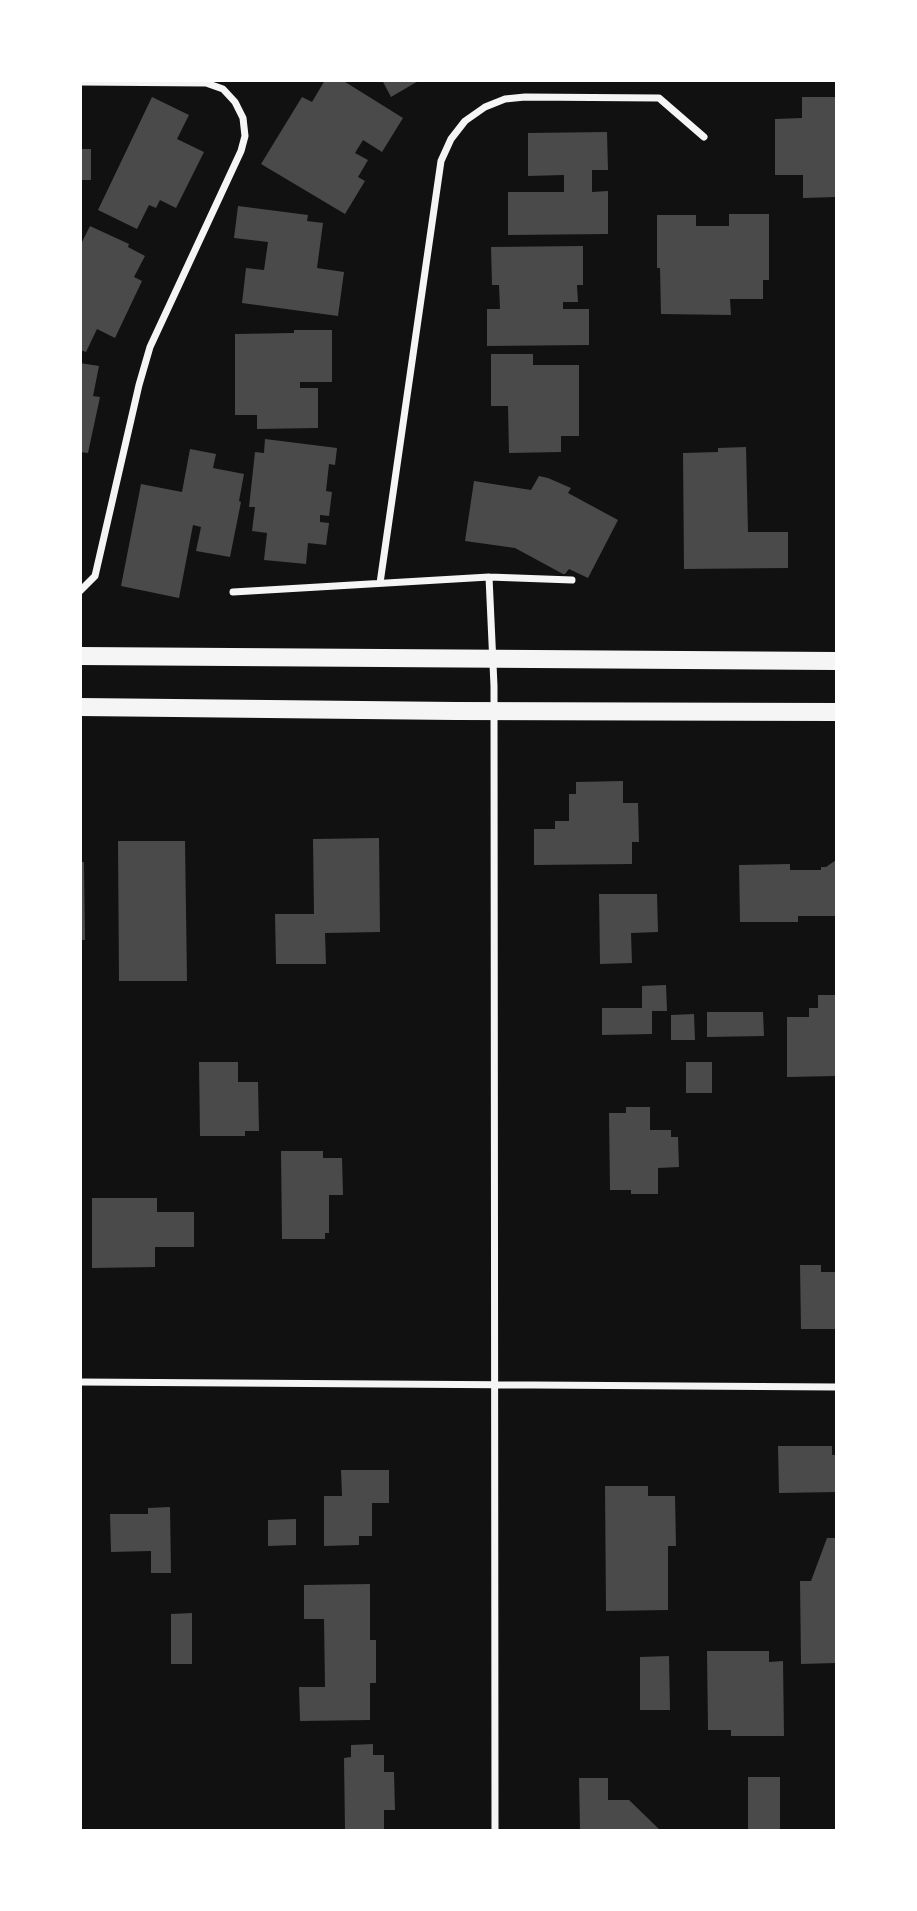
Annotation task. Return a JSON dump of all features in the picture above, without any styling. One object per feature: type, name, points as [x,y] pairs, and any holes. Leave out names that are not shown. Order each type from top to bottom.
[{"type":"main road","points":[[80,656],[836,661]]},
{"type":"main road","points":[[80,706],[836,712]]},
{"type":"street","points":[[80,82],[206,83],[223,89],[236,102],[243,118],[245,136],[241,151],[150,347],[95,576],[80,591]]},
{"type":"street","points":[[380,583],[441,161],[451,139],[465,121],[485,107],[505,99],[525,97],[659,98],[704,136]]},
{"type":"street","points":[[489,577],[494,659],[495,1830]]},
{"type":"street","points":[[233,592],[489,577],[572,580]]},
{"type":"street","points":[[80,1382],[836,1387]]},
{"type":"building","points":[[325,80],[342,80],[403,118],[382,152],[363,140],[355,153],[368,160],[358,177],[365,181],[345,214],[261,164],[302,97],[312,102]]},
{"type":"building","points":[[382,80],[420,80],[391,97]]},
{"type":"building","points":[[152,97],[189,115],[177,139],[204,152],[176,208],[160,200],[156,208],[149,205],[137,229],[98,210]]},
{"type":"building","points":[[802,97],[836,97],[836,197],[803,198],[803,175],[775,175],[775,119],[802,118]]},
{"type":"building","points":[[607,132],[608,170],[592,170],[592,192],[608,191],[608,234],[508,235],[508,192],[564,192],[564,175],[528,176],[528,133]]},
{"type":"building","points":[[80,149],[91,149],[91,180],[80,180]]},
{"type":"building","points":[[238,206],[308,215],[307,221],[323,223],[317,268],[344,272],[338,316],[242,303],[246,268],[264,270],[268,242],[234,238]]},
{"type":"building","points":[[729,214],[769,214],[769,280],[763,280],[763,299],[730,299],[731,315],[661,314],[660,268],[657,268],[657,215],[696,215],[696,226],[729,226]]},
{"type":"building","points":[[90,226],[129,244],[128,247],[145,256],[134,277],[142,281],[115,338],[97,329],[86,352],[80,350],[80,246]]},
{"type":"building","points":[[583,246],[583,285],[577,285],[578,302],[563,302],[563,309],[589,309],[589,345],[487,346],[487,309],[500,309],[499,285],[492,285],[491,247]]},
{"type":"building","points":[[294,330],[332,330],[332,382],[300,382],[300,388],[318,388],[318,428],[257,429],[257,415],[235,415],[235,334],[294,333]]},
{"type":"building","points":[[491,354],[533,354],[533,365],[579,365],[579,436],[561,436],[561,452],[509,453],[508,406],[491,406]]},
{"type":"building","points":[[80,363],[99,366],[93,396],[100,397],[88,453],[80,452]]},
{"type":"building","points":[[265,439],[337,448],[335,465],[329,464],[326,491],[332,492],[329,516],[320,515],[320,522],[329,523],[326,545],[308,543],[306,564],[264,560],[267,533],[252,531],[255,507],[249,507],[255,452],[264,453]]},
{"type":"building","points":[[746,447],[748,532],[788,532],[788,568],[684,569],[683,453],[718,452],[718,448]]},
{"type":"building","points":[[190,449],[216,454],[213,468],[244,474],[230,557],[196,551],[201,527],[193,525],[179,598],[121,586],[141,484],[182,492]]},
{"type":"building","points":[[539,476],[571,488],[568,493],[618,520],[588,578],[569,569],[563,574],[515,548],[465,541],[474,481],[531,490]]},
{"type":"building","points":[[623,781],[623,803],[638,803],[639,842],[632,842],[632,864],[534,865],[534,829],[555,829],[555,821],[569,821],[569,794],[576,794],[576,782]]},
{"type":"building","points":[[379,838],[380,932],[325,933],[326,964],[276,964],[275,914],[314,914],[313,839]]},
{"type":"building","points":[[118,841],[185,841],[187,981],[119,981]]},
{"type":"building","points":[[836,860],[836,916],[798,916],[798,922],[740,922],[739,865],[790,864],[790,870],[821,870],[821,867],[826,867]]},
{"type":"building","points":[[80,862],[84,862],[85,940],[80,940]]},
{"type":"building","points":[[599,894],[657,894],[658,932],[631,933],[632,963],[600,964]]},
{"type":"building","points":[[666,985],[667,1011],[652,1011],[652,1034],[602,1035],[602,1008],[642,1008],[642,986]]},
{"type":"building","points":[[818,995],[836,995],[836,1076],[787,1077],[787,1017],[809,1017],[809,1008],[818,1008]]},
{"type":"building","points":[[707,1012],[763,1012],[764,1036],[707,1037]]},
{"type":"building","points":[[694,1014],[695,1040],[671,1040],[671,1015]]},
{"type":"building","points":[[199,1062],[238,1062],[238,1082],[258,1082],[259,1131],[245,1131],[245,1136],[200,1136]]},
{"type":"building","points":[[686,1062],[712,1062],[712,1093],[686,1093]]},
{"type":"building","points":[[626,1107],[650,1107],[650,1130],[671,1130],[671,1137],[678,1137],[679,1167],[658,1168],[658,1194],[631,1194],[631,1190],[610,1190],[609,1113],[626,1113]]},
{"type":"building","points":[[281,1151],[323,1151],[323,1158],[342,1158],[343,1195],[329,1195],[329,1233],[325,1233],[325,1239],[282,1239]]},
{"type":"building","points":[[92,1198],[157,1198],[157,1212],[194,1212],[194,1247],[155,1247],[155,1267],[92,1268]]},
{"type":"building","points":[[800,1265],[821,1265],[821,1272],[836,1272],[836,1329],[801,1329]]},
{"type":"building","points":[[778,1446],[832,1446],[832,1455],[836,1455],[836,1492],[779,1493]]},
{"type":"building","points":[[341,1470],[389,1470],[389,1503],[372,1503],[372,1536],[359,1536],[359,1545],[324,1546],[324,1496],[342,1496]]},
{"type":"building","points":[[605,1486],[648,1486],[648,1496],[675,1496],[676,1546],[668,1546],[668,1610],[606,1611]]},
{"type":"building","points":[[170,1507],[171,1573],[151,1573],[151,1551],[111,1552],[110,1514],[148,1514],[148,1508]]},
{"type":"building","points":[[296,1519],[296,1545],[268,1546],[268,1520]]},
{"type":"building","points":[[827,1538],[836,1538],[836,1663],[801,1664],[800,1581],[811,1581]]},
{"type":"building","points":[[370,1584],[370,1640],[376,1640],[376,1683],[370,1683],[370,1720],[300,1721],[299,1687],[325,1687],[324,1619],[304,1619],[304,1585]]},
{"type":"building","points":[[192,1613],[192,1664],[171,1664],[171,1614]]},
{"type":"building","points":[[707,1651],[769,1651],[769,1662],[783,1661],[784,1736],[731,1736],[731,1730],[708,1730]]},
{"type":"building","points":[[669,1656],[670,1710],[640,1710],[640,1657]]},
{"type":"building","points":[[373,1744],[373,1755],[384,1755],[384,1772],[394,1772],[395,1810],[384,1810],[384,1829],[345,1830],[344,1758],[351,1757],[351,1745]]},
{"type":"building","points":[[748,1777],[780,1777],[780,1830],[748,1830]]},
{"type":"building","points":[[579,1778],[608,1778],[608,1800],[629,1800],[660,1830],[580,1830]]}]
